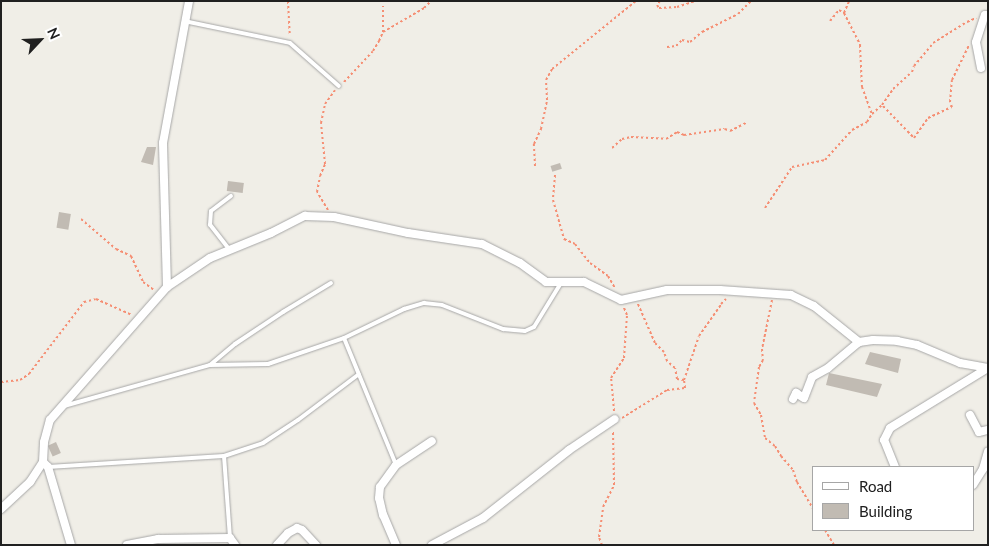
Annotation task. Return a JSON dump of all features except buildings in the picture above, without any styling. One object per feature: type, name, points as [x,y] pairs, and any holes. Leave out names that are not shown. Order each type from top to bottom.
[{"type":"street","points":[[167,287],[163,144],[189,1]]},
{"type":"street","points":[[981,68],[976,42],[987,15]]},
{"type":"street","points":[[71,545],[45,465],[44,442],[50,420],[167,287],[210,258],[271,234],[305,216],[334,217],[402,232],[482,244],[520,263],[546,282],[584,282],[621,300],[667,290],[791,295],[814,306],[860,342]]},
{"type":"street","points":[[793,398],[796,393],[804,398],[812,377],[828,368],[860,342],[874,340],[897,341],[917,345],[960,364],[988,368]]},
{"type":"street","points":[[895,466],[884,440],[890,428],[988,368]]},
{"type":"street","points":[[970,415],[979,432],[988,430]]},
{"type":"street","points":[[432,545],[483,518],[569,450],[618,419]]},
{"type":"street","points":[[396,545],[382,514],[379,498],[380,487],[396,465],[432,441]]},
{"type":"street","points":[[974,483],[983,469],[988,452]]},
{"type":"street","points":[[1,509],[45,465]]},
{"type":"street","points":[[277,545],[288,533],[297,528],[302,530],[316,545]]},
{"type":"street","points":[[127,545],[158,539],[232,541]]},
{"type":"lane","points":[[184,21],[290,43],[339,86]]},
{"type":"lane","points":[[229,249],[210,225],[211,212],[231,196]]},
{"type":"lane","points":[[210,365],[236,344],[283,312],[331,283]]},
{"type":"lane","points":[[64,406],[210,365],[268,364],[344,338],[404,309],[424,303],[442,305],[503,329],[525,331],[534,327],[561,283]]},
{"type":"lane","points":[[344,338],[396,465]]},
{"type":"lane","points":[[45,465],[224,456],[263,443],[298,420],[359,374]]},
{"type":"lane","points":[[224,456],[232,541]]},
{"type":"path","points":[[288,1],[290,43]]},
{"type":"path","points":[[383,32],[424,8],[430,1]]},
{"type":"path","points":[[535,166],[534,144],[542,129],[548,100],[546,80],[552,68],[636,1]]},
{"type":"path","points":[[660,1],[657,5],[659,8],[677,7],[695,1]]},
{"type":"path","points":[[667,47],[676,46],[682,40],[690,42],[702,32],[738,14],[750,1]]},
{"type":"path","points":[[844,13],[849,1]]},
{"type":"path","points":[[334,217],[322,203],[317,192],[320,176],[325,164],[321,124],[325,104],[339,86],[373,51],[383,32],[383,6]]},
{"type":"path","points":[[830,21],[839,10],[844,13],[860,45],[862,87],[872,114]]},
{"type":"path","points":[[765,208],[792,167],[825,160],[852,130],[866,122],[882,105],[893,89],[912,72],[914,66],[933,43],[967,22],[987,15]]},
{"type":"path","points":[[882,105],[914,138],[928,118],[952,107],[950,102],[952,80],[966,49],[973,39],[977,37]]},
{"type":"path","points":[[612,148],[622,139],[631,137],[666,139],[677,132],[684,135],[725,129],[730,131],[746,123]]},
{"type":"path","points":[[555,175],[553,200],[564,239],[575,244],[590,263],[608,276],[621,300]]},
{"type":"path","points":[[81,219],[116,249],[131,256],[143,282],[160,295]]},
{"type":"path","points":[[618,419],[667,390],[683,390],[692,350],[707,322],[721,304],[736,292]]},
{"type":"path","points":[[775,293],[769,307],[768,323],[762,349],[763,360],[759,367],[754,403],[761,415],[765,438],[776,446],[780,456],[793,470],[796,482],[812,507]]},
{"type":"path","points":[[636,298],[656,343],[664,352],[667,361],[675,368],[678,379],[684,380]]},
{"type":"path","points":[[1,382],[20,380],[29,374],[84,302],[96,299],[138,318]]},
{"type":"path","points":[[613,432],[617,428]]},
{"type":"path","points":[[826,531],[834,545]]}]
